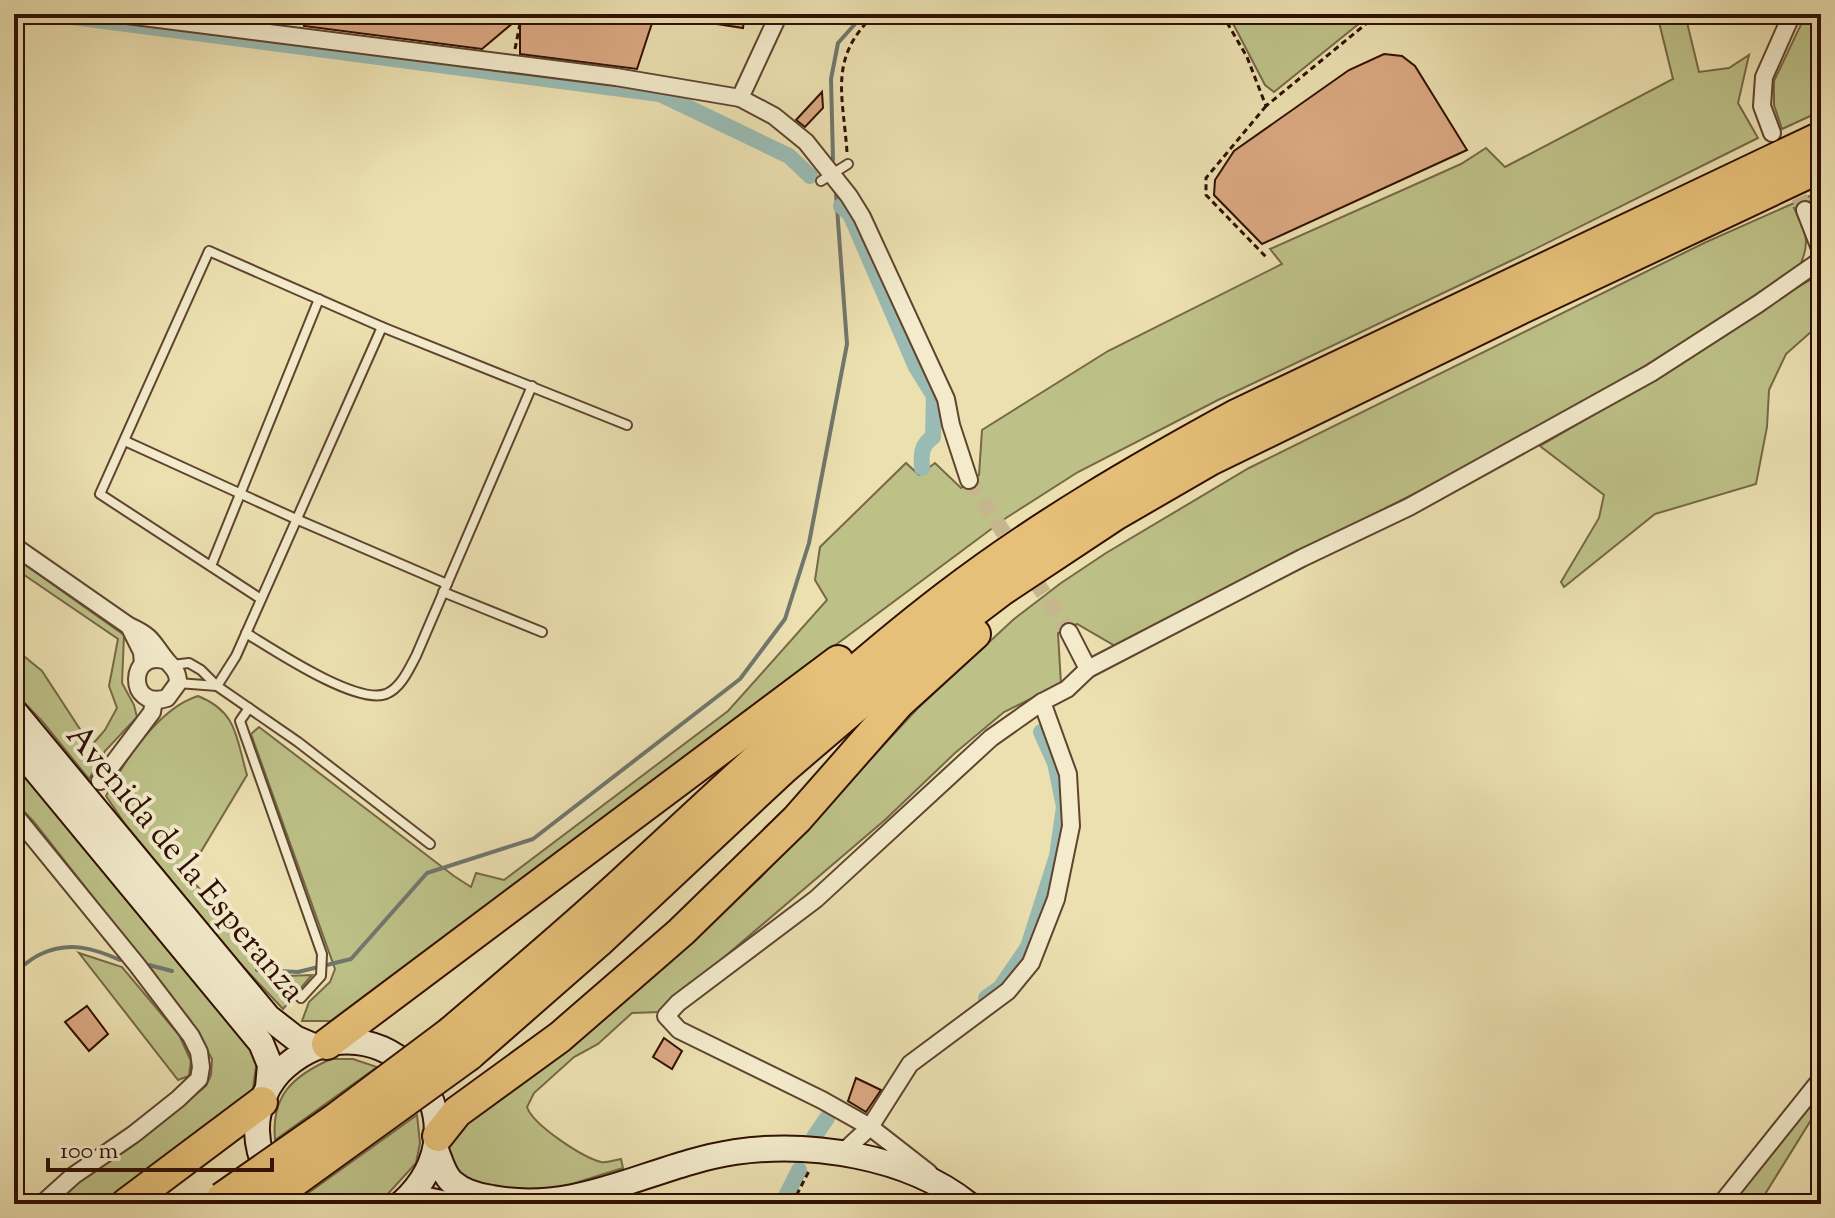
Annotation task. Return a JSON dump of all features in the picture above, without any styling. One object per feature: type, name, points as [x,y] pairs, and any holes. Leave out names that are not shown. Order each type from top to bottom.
[{"type":"highway","points":[[217,1201],[335,1119],[460,1044],[633,874],[785,731],[934,606],[987,567],[1130,474],[1238,414],[1821,137]]},
{"type":"highway","points":[[263,1204],[460,1044],[598,942],[784,768],[915,656],[1002,590],[1115,515],[1210,460],[1821,167]]},
{"type":"highway","points":[[437,1143],[457,1112],[560,1037],[681,932],[797,819],[898,704],[1043,578],[1089,546],[1115,515]]},
{"type":"highway","points":[[322,1045],[942,585],[987,567]]},
{"type":"highway","points":[[126,1204],[265,1095]]},
{"type":"main road","name":"Avenida de la Esperanza","points":[[14,711],[268,1017],[295,1038],[322,1045]]},
{"type":"main road","name":"Avenida de la Esperanza","points":[[14,744],[261,1043],[270,1065],[257,1129],[260,1156],[271,1180],[295,1204]]},
{"type":"main road","points":[[265,1095],[281,1070],[297,1056],[322,1045],[355,1042],[382,1048],[406,1063],[424,1083],[435,1109],[437,1143],[451,1181],[475,1195],[508,1201],[545,1203],[601,1191],[681,1164],[737,1152],[832,1151],[871,1158],[947,1187],[968,1204]]},
{"type":"main road","points":[[401,1204],[417,1189],[429,1171],[437,1143]]},
{"type":"main road","points":[[401,1204],[427,1200],[446,1204]]},
{"type":"street","points":[[119,14],[616,77],[740,98],[774,116],[806,142],[826,178],[862,217],[946,399],[969,480]]},
{"type":"street","points":[[740,98],[779,14]]},
{"type":"street","points":[[1772,133],[1762,106],[1764,77],[1792,14]]},
{"type":"street","points":[[1805,210],[1821,251]]},
{"type":"street","points":[[947,1187],[870,1127],[679,1030],[666,1016],[678,1003],[816,899],[991,738],[1042,702],[1067,689],[1088,669],[1302,558],[1409,507],[1651,373],[1821,260]]},
{"type":"street","points":[[14,546],[129,626],[141,631],[158,646],[176,671],[178,683],[172,695],[154,700],[142,694],[137,683],[143,664],[155,659],[170,663]]},
{"type":"street","points":[[129,626],[142,652],[143,664]]},
{"type":"street","points":[[1069,632],[1088,669]]},
{"type":"street","points":[[100,781],[152,712],[154,700]]},
{"type":"street","points":[[832,1151],[870,1127],[910,1064],[1008,991],[1031,963],[1056,899],[1071,826],[1068,774],[1042,702]]},
{"type":"street","points":[[14,814],[191,1036],[199,1052],[201,1067],[199,1079],[178,1099],[73,1176],[42,1204]]},
{"type":"street","points":[[1721,1204],[1821,1079]]},
{"type":"lane","points":[[826,178],[848,164]]},
{"type":"lane","points":[[261,599],[100,494],[209,251],[382,327],[627,425]]},
{"type":"lane","points":[[211,566],[319,299]]},
{"type":"lane","points":[[217,686],[236,656],[382,327]]},
{"type":"lane","points":[[246,633],[339,685],[370,696],[388,693],[402,681],[532,386]]},
{"type":"lane","points":[[125,441],[542,632]]},
{"type":"lane","points":[[170,663],[189,663],[201,670],[217,686],[298,742],[430,844]]},
{"type":"lane","points":[[178,683],[217,686]]},
{"type":"lane","points":[[249,708],[240,721],[322,954],[321,976],[301,998]]},
{"type":"path","points":[[514,64],[522,14]]},
{"type":"path","points":[[848,164],[841,65],[854,36],[875,14]]},
{"type":"path","points":[[1222,14],[1247,57],[1266,106]]},
{"type":"path","points":[[1268,259],[1206,195],[1206,178],[1266,106],[1378,14]]},
{"type":"path","points":[[792,1204],[832,1151]]},
{"type":"green space","points":[[1228,14],[1371,14],[1274,92],[1265,85]]},
{"type":"green space","points":[[1657,14],[1685,14],[1699,72],[1729,68],[1749,55],[1738,103],[1758,138],[1523,255],[1218,400],[1078,472],[1006,518],[331,1021],[302,1021],[309,1002],[330,982],[335,969],[251,734],[259,727],[471,887],[476,873],[504,880],[728,711],[827,600],[815,580],[820,547],[906,463],[919,475],[935,463],[961,488],[979,475],[982,430],[1108,351],[1282,264],[1270,249],[1461,164],[1486,148],[1505,167],[1673,79]]},
{"type":"green space","points":[[1806,14],[1821,14],[1821,111],[1782,129],[1774,105],[1774,81]]},
{"type":"green space","points":[[1821,191],[1821,217],[1813,200],[1794,208],[1806,239],[1805,253],[1798,270],[1593,397],[1473,464],[1117,647],[1077,624],[1058,633],[1061,684],[1004,712],[955,753],[886,819],[660,1012],[632,1013],[598,1044],[574,1057],[534,1093],[527,1107],[548,1131],[593,1159],[603,1162],[621,1159],[623,1168],[559,1188],[499,1190],[460,1177],[448,1156],[452,1128],[674,956],[761,877],[918,708],[1014,619],[1061,583],[1249,468],[1704,243]]},
{"type":"green space","points":[[1821,274],[1821,323],[1786,354],[1769,390],[1767,427],[1756,484],[1655,514],[1564,587],[1561,582],[1599,518],[1604,495],[1540,446],[1676,367],[1780,297]]},
{"type":"green space","points":[[14,557],[124,635],[122,683],[137,717],[105,751],[89,779],[14,692],[14,648],[42,671],[91,746],[105,730],[117,708],[109,686],[118,639],[14,568]]},
{"type":"green space","points":[[198,696],[211,702],[228,718],[247,775],[187,875],[259,955],[285,976],[312,975],[283,1009],[234,957],[125,824],[106,796],[144,737],[170,712]]},
{"type":"green space","points":[[14,763],[243,1037],[257,1059],[253,1088],[247,1098],[107,1204],[52,1204],[102,1163],[147,1135],[206,1086],[211,1075],[212,1059],[190,1020],[34,822],[14,801]]},
{"type":"green space","points":[[79,953],[122,967],[179,1035],[191,1061],[189,1076],[178,1080]]},
{"type":"green space","points":[[331,1059],[353,1059],[377,1067],[275,1140],[277,1111],[287,1089],[306,1072]]},
{"type":"green space","points":[[1821,1085],[1821,1104],[1762,1199],[1762,1204],[1727,1204]]},
{"type":"green space","points":[[417,1115],[420,1143],[416,1163],[386,1196],[372,1204],[320,1204],[304,1196]]},
{"type":"building","points":[[308,14],[655,14],[637,69],[520,54],[520,17],[482,49],[304,26]]},
{"type":"building","points":[[698,14],[745,14],[743,28],[697,21]]},
{"type":"building","points":[[1384,54],[1402,56],[1415,66],[1467,150],[1262,244],[1214,195],[1215,180],[1234,151],[1349,70]]},
{"type":"building","points":[[822,92],[823,108],[805,127],[796,120]]},
{"type":"building","points":[[87,1006],[108,1034],[89,1051],[65,1022]]},
{"type":"building","points":[[664,1038],[682,1051],[672,1069],[653,1057]]},
{"type":"building","points":[[856,1078],[881,1090],[866,1112],[848,1101]]},
{"type":"waterway","points":[[50,14],[660,94],[789,156],[810,176]]},
{"type":"waterway","points":[[833,160],[831,79],[838,43],[864,14]]},
{"type":"waterway","points":[[257,970],[298,972],[351,959],[427,873],[533,839],[740,679],[785,619],[809,543],[847,344],[836,194]]},
{"type":"waterway","points":[[841,206],[850,214],[916,367],[934,396],[933,437],[923,450],[922,468]]},
{"type":"waterway","points":[[986,998],[1000,988],[1028,947],[1057,856],[1064,807],[1055,763],[1041,732]]},
{"type":"waterway","points":[[14,970],[51,950],[71,947],[91,949],[120,960]]},
{"type":"waterway","points":[[149,965],[172,971]]},
{"type":"waterway","points":[[814,1137],[827,1118]]},
{"type":"waterway","points":[[782,1204],[799,1170]]},
{"type":"tunnel","points":[[1790,175],[1805,210]]},
{"type":"tunnel","points":[[969,480],[1069,632]]}]
